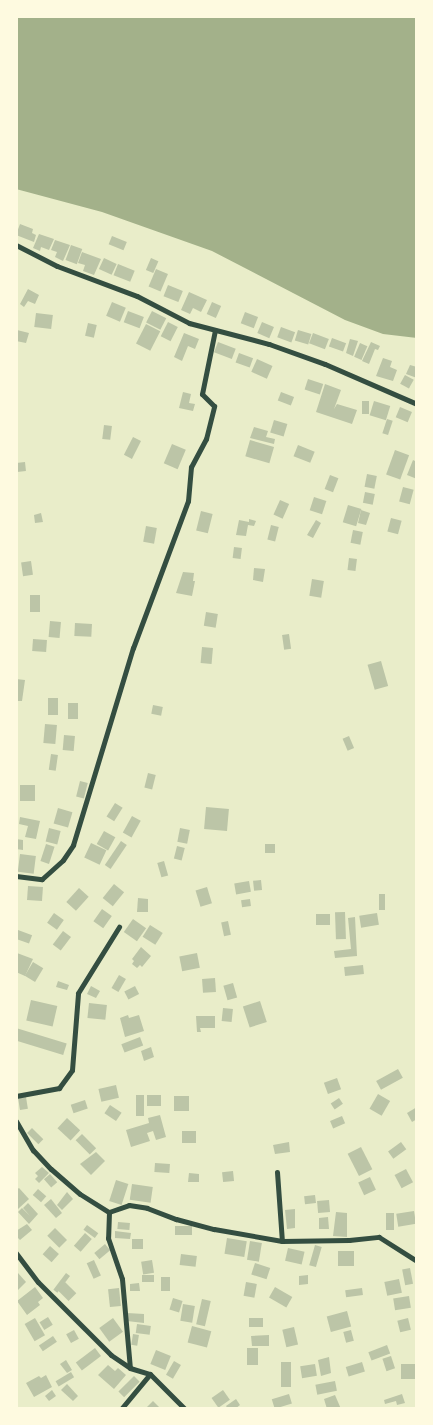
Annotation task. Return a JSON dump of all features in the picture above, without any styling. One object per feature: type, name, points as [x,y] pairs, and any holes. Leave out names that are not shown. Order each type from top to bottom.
[{"type":"street","points":[[16,245],[57,266],[137,296],[189,323],[269,344],[417,404]]},
{"type":"street","points":[[16,876],[42,879],[63,860],[73,845],[132,648],[188,501],[191,466],[206,439],[214,406],[202,394],[215,330]]},
{"type":"street","points":[[16,1096],[58,1088],[72,1070],[78,993],[119,927]]},
{"type":"street","points":[[16,1121],[34,1150],[51,1169],[80,1194],[109,1212]]},
{"type":"street","points":[[277,1172],[282,1241]]},
{"type":"street","points":[[109,1212],[129,1205],[147,1208],[176,1219],[214,1229],[282,1241],[349,1240],[380,1237],[417,1261]]},
{"type":"street","points":[[109,1212],[108,1238],[122,1279],[130,1368]]},
{"type":"street","points":[[16,1253],[38,1282],[111,1355],[130,1368],[150,1374],[185,1409]]},
{"type":"street","points":[[121,1409],[150,1374]]},
{"type":"shaded area","points":[[16,16],[417,16],[417,338],[383,334],[345,320],[212,251],[102,212],[16,189]]},
{"type":"building","points":[[20,224],[33,229],[32,233],[36,235],[34,242],[16,235]]},
{"type":"building","points":[[39,234],[54,239],[49,250],[41,247],[40,251],[33,248]]},
{"type":"building","points":[[112,236],[127,242],[123,250],[109,244]]},
{"type":"building","points":[[55,240],[70,245],[63,261],[55,257],[57,252],[51,250]]},
{"type":"building","points":[[71,245],[82,249],[77,264],[66,260]]},
{"type":"building","points":[[82,252],[101,259],[94,275],[83,271],[85,265],[78,263]]},
{"type":"building","points":[[104,258],[117,264],[112,275],[99,269]]},
{"type":"building","points":[[151,258],[158,261],[153,273],[146,270]]},
{"type":"building","points":[[118,264],[135,271],[130,282],[114,275]]},
{"type":"building","points":[[156,269],[168,274],[161,292],[149,286]]},
{"type":"building","points":[[168,285],[183,291],[178,302],[164,296]]},
{"type":"building","points":[[28,289],[39,295],[35,304],[28,301],[24,307],[20,304]]},
{"type":"building","points":[[189,292],[207,300],[201,312],[193,308],[190,314],[181,310]]},
{"type":"building","points":[[112,302],[126,308],[120,322],[106,316]]},
{"type":"building","points":[[212,302],[221,306],[216,318],[207,314]]},
{"type":"building","points":[[128,311],[144,317],[140,328],[124,322]]},
{"type":"building","points":[[152,311],[166,318],[160,330],[146,323]]},
{"type":"building","points":[[245,312],[258,317],[254,328],[241,323]]},
{"type":"building","points":[[36,313],[53,315],[51,329],[34,327]]},
{"type":"building","points":[[168,322],[178,327],[171,341],[161,336]]},
{"type":"building","points":[[262,322],[274,327],[269,338],[257,333]]},
{"type":"building","points":[[88,323],[97,325],[94,338],[85,336]]},
{"type":"building","points":[[146,324],[160,331],[150,351],[136,344]]},
{"type":"building","points":[[281,327],[295,332],[291,342],[277,337]]},
{"type":"building","points":[[17,330],[29,333],[26,343],[16,341]]},
{"type":"building","points":[[298,330],[311,334],[308,345],[295,341]]},
{"type":"building","points":[[184,333],[199,339],[195,349],[188,346],[182,361],[174,357]]},
{"type":"building","points":[[313,333],[329,339],[325,349],[309,343]]},
{"type":"building","points":[[332,338],[346,343],[343,352],[329,346]]},
{"type":"building","points":[[350,339],[358,341],[353,356],[346,353]]},
{"type":"building","points":[[218,342],[236,349],[232,359],[214,352]]},
{"type":"building","points":[[371,342],[380,346],[378,350],[375,349],[369,364],[362,361]]},
{"type":"building","points":[[360,343],[367,346],[362,360],[354,357]]},
{"type":"building","points":[[239,353],[253,358],[250,368],[236,362]]},
{"type":"building","points":[[383,358],[392,361],[390,367],[397,370],[393,381],[376,376]]},
{"type":"building","points":[[257,359],[273,366],[267,379],[251,372]]},
{"type":"building","points":[[410,365],[417,367],[417,378],[406,374]]},
{"type":"building","points":[[405,375],[414,380],[409,389],[400,384]]},
{"type":"building","points":[[308,379],[323,384],[320,394],[305,389]]},
{"type":"building","points":[[325,384],[341,390],[334,409],[337,404],[357,410],[352,424],[316,412]]},
{"type":"building","points":[[183,392],[191,394],[189,403],[195,404],[193,411],[179,408]]},
{"type":"building","points":[[281,392],[294,397],[291,405],[278,400]]},
{"type":"building","points":[[362,401],[369,401],[369,414],[362,414]]},
{"type":"building","points":[[374,401],[390,406],[386,420],[370,415]]},
{"type":"building","points":[[400,407],[412,412],[408,422],[396,417]]},
{"type":"building","points":[[387,419],[393,421],[388,435],[382,433]]},
{"type":"building","points":[[274,420],[287,424],[284,437],[270,432]]},
{"type":"building","points":[[104,425],[112,426],[110,440],[102,439]]},
{"type":"building","points":[[254,427],[268,431],[266,437],[275,439],[274,444],[250,438]]},
{"type":"building","points":[[133,437],[141,441],[132,459],[124,455]]},
{"type":"building","points":[[250,440],[274,447],[269,463],[245,456]]},
{"type":"building","points":[[172,444],[186,450],[178,469],[164,463]]},
{"type":"building","points":[[298,445],[315,452],[310,463],[294,456]]},
{"type":"building","points":[[395,450],[409,455],[400,480],[386,474]]},
{"type":"building","points":[[413,460],[417,462],[417,479],[407,475]]},
{"type":"building","points":[[25,462],[26,471],[17,472],[16,463]]},
{"type":"building","points":[[367,474],[377,476],[374,489],[365,487]]},
{"type":"building","points":[[330,475],[338,478],[333,492],[325,489]]},
{"type":"building","points":[[403,487],[414,490],[410,504],[399,501]]},
{"type":"building","points":[[365,492],[375,494],[373,505],[363,503]]},
{"type":"building","points":[[314,497],[326,501],[322,514],[310,510]]},
{"type":"building","points":[[280,500],[289,504],[283,519],[273,515]]},
{"type":"building","points":[[348,505],[361,509],[356,526],[343,522]]},
{"type":"building","points":[[361,510],[370,513],[366,525],[358,523]]},
{"type":"building","points":[[201,511],[213,514],[208,533],[196,530]]},
{"type":"building","points":[[41,513],[43,522],[35,523],[34,515]]},
{"type":"building","points":[[391,518],[402,521],[398,534],[387,532]]},
{"type":"building","points":[[249,519],[256,521],[254,526],[248,525],[246,536],[236,535],[239,520],[249,522]]},
{"type":"building","points":[[316,520],[321,523],[313,538],[307,535]]},
{"type":"building","points":[[271,525],[279,527],[275,541],[267,540]]},
{"type":"building","points":[[146,526],[157,528],[154,544],[143,542]]},
{"type":"building","points":[[353,530],[363,532],[360,545],[351,543]]},
{"type":"building","points":[[234,547],[242,548],[241,559],[233,558]]},
{"type":"building","points":[[349,558],[357,559],[355,571],[348,570]]},
{"type":"building","points":[[31,561],[33,575],[23,576],[21,562]]},
{"type":"building","points":[[254,568],[265,569],[263,582],[253,580]]},
{"type":"building","points":[[183,572],[194,573],[193,581],[195,581],[192,596],[176,593]]},
{"type":"building","points":[[312,579],[324,581],[321,598],[309,596]]},
{"type":"building","points":[[30,595],[40,595],[40,612],[30,612]]},
{"type":"building","points":[[206,612],[218,614],[216,628],[204,626]]},
{"type":"building","points":[[50,621],[61,622],[60,638],[49,637]]},
{"type":"building","points":[[75,623],[92,624],[91,637],[74,636]]},
{"type":"building","points":[[289,634],[291,649],[284,650],[282,635]]},
{"type":"building","points":[[33,639],[47,640],[46,652],[32,651]]},
{"type":"building","points":[[202,647],[213,648],[212,664],[201,663]]},
{"type":"building","points":[[381,661],[388,686],[375,690],[368,665]]},
{"type":"building","points":[[16,679],[25,680],[22,701],[16,701]]},
{"type":"building","points":[[48,698],[58,698],[58,715],[48,715]]},
{"type":"building","points":[[68,703],[78,703],[78,719],[68,719]]},
{"type":"building","points":[[153,705],[163,707],[161,716],[151,714]]},
{"type":"building","points":[[45,724],[57,725],[55,744],[43,743]]},
{"type":"building","points":[[64,735],[75,736],[74,751],[63,750]]},
{"type":"building","points":[[349,736],[354,748],[348,751],[343,739]]},
{"type":"building","points":[[51,754],[58,755],[56,771],[49,770]]},
{"type":"building","points":[[148,773],[156,775],[152,789],[144,788]]},
{"type":"building","points":[[80,781],[88,783],[84,798],[76,797]]},
{"type":"building","points":[[20,785],[35,785],[35,801],[20,801]]},
{"type":"building","points":[[115,803],[123,808],[114,821],[107,817]]},
{"type":"building","points":[[206,807],[229,809],[227,831],[204,829]]},
{"type":"building","points":[[58,808],[72,812],[68,828],[54,823]]},
{"type":"building","points":[[132,816],[141,821],[132,837],[123,833]]},
{"type":"building","points":[[20,817],[40,821],[36,839],[25,837],[28,826],[19,824]]},
{"type":"building","points":[[49,828],[61,831],[57,844],[46,842]]},
{"type":"building","points":[[180,828],[190,830],[187,844],[177,842]]},
{"type":"building","points":[[104,831],[115,837],[108,850],[97,844]]},
{"type":"building","points":[[16,839],[23,840],[23,850],[16,849]]},
{"type":"building","points":[[121,841],[127,845],[111,869],[105,865]]},
{"type":"building","points":[[91,843],[106,850],[100,865],[84,858]]},
{"type":"building","points":[[46,844],[55,847],[49,864],[40,861]]},
{"type":"building","points":[[265,844],[275,844],[275,853],[265,853]]},
{"type":"building","points":[[177,846],[185,848],[182,861],[174,859]]},
{"type":"building","points":[[20,854],[36,856],[34,874],[18,872]]},
{"type":"building","points":[[164,861],[168,875],[161,877],[157,863]]},
{"type":"building","points":[[261,880],[262,890],[254,891],[253,881]]},
{"type":"building","points":[[249,881],[251,892],[236,894],[234,884]]},
{"type":"building","points":[[114,884],[124,892],[113,906],[103,898]]},
{"type":"building","points":[[28,886],[43,887],[42,901],[27,900]]},
{"type":"building","points":[[207,887],[212,903],[200,907],[196,891]]},
{"type":"building","points":[[79,888],[89,897],[76,911],[66,902]]},
{"type":"building","points":[[379,894],[385,894],[385,910],[379,910]]},
{"type":"building","points":[[138,898],[148,899],[148,912],[137,912]]},
{"type":"building","points":[[250,899],[251,906],[242,907],[241,900]]},
{"type":"building","points":[[102,909],[112,916],[103,928],[93,921]]},
{"type":"building","points":[[335,912],[345,912],[346,939],[336,939]]},
{"type":"building","points":[[54,913],[64,920],[57,930],[47,923]]},
{"type":"building","points":[[377,913],[379,925],[361,928],[359,916]]},
{"type":"building","points":[[316,914],[330,914],[330,925],[316,925]]},
{"type":"building","points":[[355,917],[357,956],[335,958],[334,951],[351,949],[348,918]]},
{"type":"building","points":[[133,919],[146,928],[137,941],[124,932]]},
{"type":"building","points":[[228,921],[231,935],[224,936],[221,922]]},
{"type":"building","points":[[150,925],[163,933],[155,945],[143,937]]},
{"type":"building","points":[[18,930],[32,935],[29,944],[16,939]]},
{"type":"building","points":[[63,931],[71,937],[61,951],[53,945]]},
{"type":"building","points":[[141,947],[151,956],[142,967],[140,965],[137,968],[132,964],[134,961],[132,959]]},
{"type":"building","points":[[17,953],[33,959],[25,976],[16,972]]},
{"type":"building","points":[[197,953],[200,968],[182,971],[179,956]]},
{"type":"building","points":[[33,962],[43,968],[35,982],[25,976]]},
{"type":"building","points":[[363,965],[364,974],[345,976],[344,967]]},
{"type":"building","points":[[119,975],[126,979],[118,992],[112,988]]},
{"type":"building","points":[[215,978],[216,992],[203,993],[202,979]]},
{"type":"building","points":[[58,981],[69,985],[67,990],[56,987]]},
{"type":"building","points":[[233,983],[237,997],[228,1000],[223,986]]},
{"type":"building","points":[[91,986],[100,991],[96,998],[87,994]]},
{"type":"building","points":[[135,986],[139,994],[128,999],[124,991]]},
{"type":"building","points":[[31,1000],[57,1006],[53,1027],[26,1020]]},
{"type":"building","points":[[260,1001],[267,1022],[250,1027],[243,1007]]},
{"type":"building","points":[[89,1003],[107,1005],[105,1020],[87,1018]]},
{"type":"building","points":[[223,1008],[233,1009],[232,1022],[222,1021]]},
{"type":"building","points":[[128,1015],[129,1018],[139,1015],[144,1031],[125,1037],[120,1018]]},
{"type":"building","points":[[196,1016],[215,1016],[215,1028],[200,1028],[201,1032],[197,1032]]},
{"type":"building","points":[[16,1028],[67,1043],[63,1055],[16,1041]]},
{"type":"building","points":[[140,1037],[143,1045],[125,1053],[121,1044]]},
{"type":"building","points":[[151,1047],[154,1057],[144,1061],[141,1051]]},
{"type":"building","points":[[398,1069],[403,1078],[381,1090],[376,1081]]},
{"type":"building","points":[[337,1078],[341,1089],[328,1094],[324,1083]]},
{"type":"building","points":[[116,1085],[119,1098],[101,1102],[98,1089]]},
{"type":"building","points":[[378,1094],[390,1101],[382,1116],[370,1109]]},
{"type":"building","points":[[136,1095],[144,1095],[144,1116],[136,1116]]},
{"type":"building","points":[[147,1095],[161,1095],[161,1106],[147,1106]]},
{"type":"building","points":[[174,1096],[189,1096],[189,1111],[174,1111]]},
{"type":"building","points":[[26,1097],[28,1109],[20,1110],[18,1098]]},
{"type":"building","points":[[339,1098],[343,1104],[335,1109],[331,1104]]},
{"type":"building","points":[[85,1100],[88,1109],[74,1113],[71,1105]]},
{"type":"building","points":[[110,1105],[122,1113],[116,1121],[104,1113]]},
{"type":"building","points":[[417,1107],[417,1119],[412,1122],[407,1113]]},
{"type":"building","points":[[160,1115],[166,1137],[156,1140],[153,1131],[147,1133],[150,1141],[131,1147],[126,1130],[149,1123],[148,1118]]},
{"type":"building","points":[[342,1116],[345,1123],[333,1128],[330,1121]]},
{"type":"building","points":[[67,1118],[80,1130],[71,1141],[57,1128]]},
{"type":"building","points":[[32,1128],[43,1139],[38,1144],[27,1133]]},
{"type":"building","points":[[182,1131],[196,1131],[196,1143],[182,1143]]},
{"type":"building","points":[[82,1134],[96,1148],[90,1155],[76,1140]]},
{"type":"building","points":[[289,1142],[290,1152],[275,1154],[273,1145]]},
{"type":"building","points":[[401,1142],[406,1149],[393,1159],[388,1151]]},
{"type":"building","points":[[361,1147],[372,1169],[359,1176],[348,1154]]},
{"type":"building","points":[[96,1152],[105,1161],[91,1175],[80,1164]]},
{"type":"building","points":[[155,1163],[170,1164],[169,1173],[154,1172]]},
{"type":"building","points":[[42,1167],[49,1173],[39,1183],[35,1179],[38,1176],[35,1173]]},
{"type":"building","points":[[406,1169],[413,1182],[402,1188],[395,1175]]},
{"type":"building","points":[[233,1171],[234,1181],[223,1182],[222,1172]]},
{"type":"building","points":[[189,1173],[199,1174],[199,1182],[188,1182]]},
{"type":"building","points":[[50,1174],[57,1182],[51,1188],[44,1179]]},
{"type":"building","points":[[370,1177],[376,1190],[364,1195],[358,1182]]},
{"type":"building","points":[[116,1180],[128,1184],[122,1205],[109,1201]]},
{"type":"building","points":[[132,1184],[153,1187],[151,1203],[130,1200]]},
{"type":"building","points":[[19,1188],[29,1199],[18,1209],[16,1207],[16,1190]]},
{"type":"building","points":[[38,1189],[46,1196],[41,1202],[33,1195]]},
{"type":"building","points":[[67,1192],[73,1199],[62,1210],[57,1205]]},
{"type":"building","points":[[315,1195],[316,1203],[305,1204],[304,1196]]},
{"type":"building","points":[[51,1199],[62,1213],[56,1218],[44,1205]]},
{"type":"building","points":[[329,1200],[330,1212],[318,1213],[317,1201]]},
{"type":"building","points":[[28,1203],[38,1214],[29,1224],[18,1212],[22,1208],[30,1216],[23,1208]]},
{"type":"building","points":[[295,1209],[295,1228],[287,1229],[285,1210]]},
{"type":"building","points":[[414,1211],[416,1224],[398,1227],[396,1214]]},
{"type":"building","points":[[336,1212],[347,1213],[347,1237],[333,1236]]},
{"type":"building","points":[[386,1213],[394,1213],[394,1230],[386,1230]]},
{"type":"building","points":[[328,1217],[329,1229],[319,1229],[319,1218]]},
{"type":"building","points":[[118,1222],[130,1223],[129,1230],[117,1229]]},
{"type":"building","points":[[27,1224],[32,1230],[20,1240],[16,1236],[16,1231]]},
{"type":"building","points":[[87,1225],[98,1233],[95,1238],[83,1230]]},
{"type":"building","points":[[175,1226],[192,1226],[192,1235],[175,1235]]},
{"type":"building","points":[[55,1228],[67,1240],[59,1248],[47,1236]]},
{"type":"building","points":[[115,1231],[131,1233],[130,1239],[115,1238]]},
{"type":"building","points":[[85,1233],[92,1239],[81,1252],[74,1246]]},
{"type":"building","points":[[227,1238],[247,1241],[244,1257],[224,1254]]},
{"type":"building","points":[[132,1239],[143,1239],[143,1249],[132,1249]]},
{"type":"building","points":[[250,1241],[262,1243],[259,1262],[247,1260]]},
{"type":"building","points":[[105,1244],[110,1250],[99,1259],[94,1253]]},
{"type":"building","points":[[315,1245],[322,1247],[316,1267],[309,1265]]},
{"type":"building","points":[[50,1246],[59,1254],[52,1262],[43,1254]]},
{"type":"building","points":[[288,1248],[305,1252],[302,1264],[285,1261]]},
{"type":"building","points":[[338,1251],[354,1251],[354,1266],[338,1266]]},
{"type":"building","points":[[181,1254],[197,1256],[196,1267],[180,1265]]},
{"type":"building","points":[[94,1260],[101,1276],[94,1279],[87,1263]]},
{"type":"building","points":[[152,1260],[154,1273],[143,1275],[141,1262]]},
{"type":"building","points":[[255,1263],[270,1268],[267,1279],[251,1274]]},
{"type":"building","points":[[410,1268],[413,1284],[405,1285],[402,1270]]},
{"type":"building","points":[[18,1273],[26,1282],[16,1292],[16,1275]]},
{"type":"building","points":[[66,1273],[70,1276],[57,1293],[53,1290]]},
{"type":"building","points":[[142,1275],[154,1275],[154,1282],[142,1282]]},
{"type":"building","points":[[308,1275],[308,1284],[299,1285],[299,1276]]},
{"type":"building","points":[[161,1277],[170,1277],[170,1291],[161,1291]]},
{"type":"building","points":[[399,1279],[402,1293],[387,1296],[384,1282]]},
{"type":"building","points":[[65,1282],[76,1293],[69,1301],[57,1290]]},
{"type":"building","points":[[246,1282],[257,1284],[254,1298],[244,1296]]},
{"type":"building","points":[[139,1283],[140,1291],[130,1291],[130,1284]]},
{"type":"building","points":[[35,1287],[43,1298],[38,1302],[40,1305],[27,1315],[17,1301]]},
{"type":"building","points":[[275,1287],[292,1297],[286,1307],[269,1297]]},
{"type":"building","points":[[119,1288],[121,1306],[110,1307],[108,1289]]},
{"type":"building","points":[[362,1288],[363,1295],[346,1297],[345,1290]]},
{"type":"building","points":[[409,1296],[411,1308],[395,1310],[393,1299]]},
{"type":"building","points":[[173,1298],[183,1301],[179,1312],[169,1309]]},
{"type":"building","points":[[202,1299],[211,1301],[205,1326],[196,1324]]},
{"type":"building","points":[[183,1304],[195,1306],[192,1323],[180,1321]]},
{"type":"building","points":[[347,1311],[351,1326],[331,1332],[327,1316]]},
{"type":"building","points":[[127,1313],[144,1314],[144,1323],[127,1321]]},
{"type":"building","points":[[48,1317],[53,1325],[44,1330],[40,1322]]},
{"type":"building","points":[[35,1318],[45,1335],[35,1341],[25,1324]]},
{"type":"building","points":[[113,1318],[123,1332],[109,1342],[99,1328]]},
{"type":"building","points":[[249,1318],[263,1318],[263,1327],[249,1327]]},
{"type":"building","points":[[408,1318],[411,1330],[400,1332],[397,1321]]},
{"type":"building","points":[[137,1324],[151,1326],[150,1335],[136,1333]]},
{"type":"building","points":[[192,1326],[211,1331],[207,1348],[188,1342]]},
{"type":"building","points":[[294,1327],[298,1345],[286,1347],[282,1330]]},
{"type":"building","points":[[74,1330],[79,1339],[71,1343],[66,1334]]},
{"type":"building","points":[[351,1330],[354,1341],[346,1343],[343,1332]]},
{"type":"building","points":[[133,1334],[139,1335],[137,1346],[131,1345]]},
{"type":"building","points":[[269,1335],[269,1346],[252,1346],[251,1336]]},
{"type":"building","points":[[53,1336],[57,1342],[43,1351],[39,1346]]},
{"type":"building","points":[[387,1345],[390,1353],[372,1361],[368,1352]]},
{"type":"building","points":[[95,1348],[101,1356],[82,1370],[76,1362]]},
{"type":"building","points":[[247,1348],[258,1348],[258,1365],[247,1365]]},
{"type":"building","points":[[156,1350],[171,1356],[165,1370],[150,1364]]},
{"type":"building","points":[[391,1356],[395,1368],[386,1371],[382,1359]]},
{"type":"building","points":[[329,1357],[331,1373],[321,1376],[318,1360]]},
{"type":"building","points":[[66,1360],[72,1370],[67,1373],[60,1364]]},
{"type":"building","points":[[174,1361],[181,1365],[173,1379],[166,1375]]},
{"type":"building","points":[[281,1362],[291,1362],[291,1387],[281,1387]]},
{"type":"building","points":[[362,1362],[365,1372],[349,1377],[346,1367]]},
{"type":"building","points":[[315,1364],[317,1376],[302,1378],[300,1366]]},
{"type":"building","points":[[401,1364],[415,1364],[415,1379],[401,1379]]},
{"type":"building","points":[[108,1365],[115,1371],[118,1368],[126,1375],[114,1389],[98,1375]]},
{"type":"building","points":[[71,1372],[74,1377],[59,1386],[56,1381]]},
{"type":"building","points":[[46,1375],[52,1387],[34,1397],[26,1383],[39,1376],[41,1378]]},
{"type":"building","points":[[134,1376],[140,1382],[124,1397],[118,1392]]},
{"type":"building","points":[[335,1381],[337,1391],[317,1395],[315,1385]]},
{"type":"building","points":[[67,1384],[78,1396],[73,1401],[61,1390]]},
{"type":"building","points":[[52,1390],[56,1396],[49,1401],[45,1396]]},
{"type":"building","points":[[223,1390],[230,1400],[218,1408],[212,1398]]},
{"type":"building","points":[[289,1394],[292,1404],[275,1409],[272,1399]]},
{"type":"building","points":[[402,1394],[405,1403],[397,1405],[396,1401],[385,1404],[384,1400]]},
{"type":"building","points":[[335,1395],[341,1409],[327,1409],[324,1399]]},
{"type":"building","points":[[236,1399],[240,1405],[235,1409],[228,1409],[226,1406]]},
{"type":"building","points":[[153,1401],[161,1409],[145,1409]]}]
